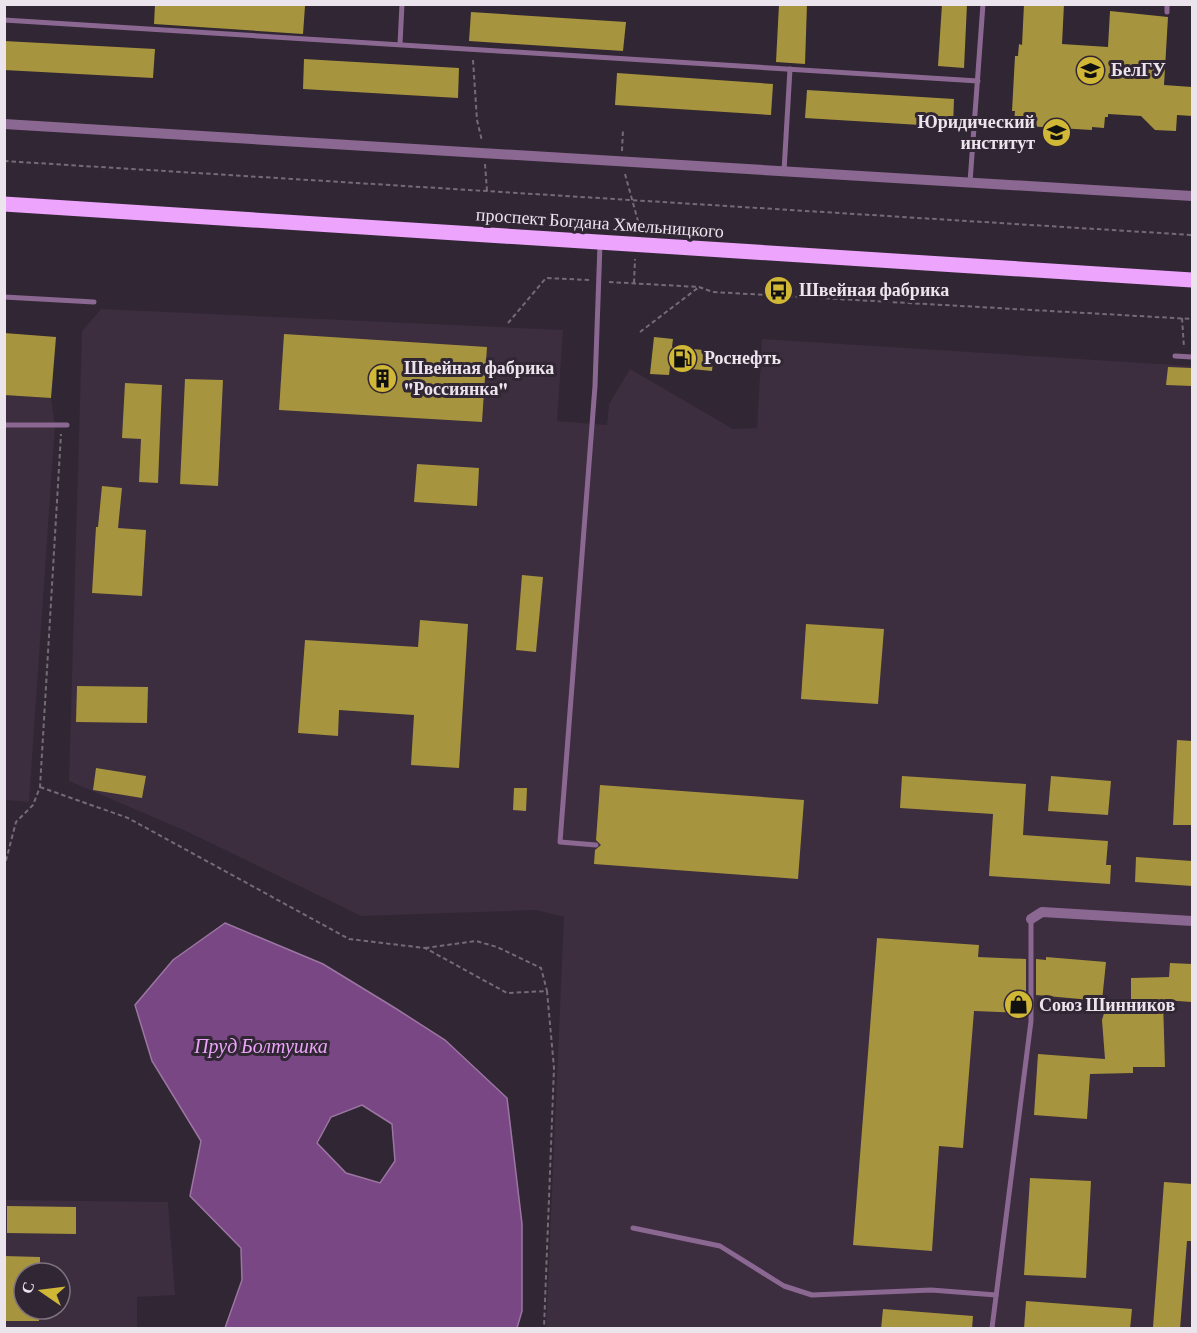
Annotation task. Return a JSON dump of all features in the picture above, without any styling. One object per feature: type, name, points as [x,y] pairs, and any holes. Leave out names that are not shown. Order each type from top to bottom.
[{"type":"main road","name":"проспект Богдана Хмельницкого","points":[[4,204],[1192,280]]},
{"type":"street","points":[[4,124],[1192,196]]},
{"type":"street","points":[[1031,919],[1042,912],[1192,921]]},
{"type":"lane","points":[[400,44],[402,4]]},
{"type":"lane","points":[[970,182],[983,4]]},
{"type":"lane","points":[[1167,4],[1167,12]]},
{"type":"lane","points":[[4,20],[978,81]]},
{"type":"lane","points":[[784,171],[790,69]]},
{"type":"lane","points":[[596,845],[560,842],[595,386],[600,242]]},
{"type":"lane","points":[[4,297],[94,302]]},
{"type":"lane","points":[[1175,356],[1192,357]]},
{"type":"lane","points":[[4,432],[7,425],[65,425]]},
{"type":"lane","points":[[992,1329],[1031,1021],[1031,919]]},
{"type":"lane","points":[[633,1228],[720,1246],[784,1286],[812,1295],[922,1290],[996,1295]]},
{"type":"path","points":[[472,48],[477,120]]},
{"type":"path","points":[[623,129],[622,161],[638,221],[634,283]]},
{"type":"path","points":[[4,161],[1192,235]]},
{"type":"path","points":[[508,323],[546,278],[699,287],[713,292],[1192,319]]},
{"type":"path","points":[[640,332],[699,287]]},
{"type":"path","points":[[1182,318],[1185,357]]},
{"type":"path","points":[[4,868],[16,822],[33,805],[40,787],[65,425]]},
{"type":"path","points":[[40,787],[128,818],[349,939],[425,948],[477,941],[497,946],[541,968],[547,991],[554,1068],[544,1329]]},
{"type":"path","points":[[425,948],[507,993],[547,991]]},
{"type":"shaded area","points":[[101,309],[563,330],[557,421],[607,425],[609,404],[630,369],[733,429],[757,428],[762,339],[1192,366],[1192,1328],[546,1328],[564,917],[536,910],[361,916],[188,832],[69,781],[82,331]]},
{"type":"shaded area","points":[[4,395],[51,398],[55,425],[29,802],[5,800]]},
{"type":"shaded area","points":[[5,1200],[168,1202],[175,1295],[137,1297],[137,1328],[5,1328]]},
{"type":"water","name":"Пруд Болтушка","points":[[225,923],[323,964],[395,1008],[445,1040],[507,1098],[522,1224],[522,1311],[517,1328],[225,1328],[242,1280],[241,1248],[190,1196],[201,1141],[152,1061],[135,1005],[173,960]],"holes":[[[362,1105],[392,1124],[395,1161],[380,1183],[346,1173],[317,1143],[331,1117]]]},
{"type":"building","points":[[155,4],[305,6],[303,34],[154,24]]},
{"type":"building","points":[[779,4],[807,4],[805,64],[776,62]]},
{"type":"building","points":[[942,4],[967,4],[964,68],[938,66]]},
{"type":"building","name":"БелГУ","points":[[1024,4],[1064,4],[1062,44],[1108,47],[1110,11],[1168,17],[1164,85],[1192,87],[1192,116],[1177,115],[1176,131],[1155,130],[1141,116],[1108,114],[1108,117],[1105,117],[1104,128],[1092,127],[1092,130],[1025,126],[1025,123],[1014,122],[1015,111],[1012,111],[1015,56],[1018,56],[1019,44],[1022,45]]},
{"type":"building","points":[[471,12],[626,22],[623,51],[469,41]]},
{"type":"building","points":[[4,41],[155,49],[153,78],[4,70]]},
{"type":"building","points":[[304,59],[459,68],[458,98],[303,89]]},
{"type":"building","points":[[617,73],[773,84],[771,115],[615,105]]},
{"type":"building","points":[[807,90],[954,99],[953,127],[805,118]]},
{"type":"building","points":[[4,333],[56,337],[51,398],[4,395]]},
{"type":"building","name":"Швейная фабрика \"Россиянка\"","points":[[284,334],[487,347],[482,422],[279,410]]},
{"type":"building","name":"Роснефть","points":[[654,337],[673,339],[672,347],[714,351],[712,371],[670,367],[669,375],[650,374]]},
{"type":"building","points":[[1168,367],[1192,368],[1192,386],[1166,385]]},
{"type":"building","points":[[185,379],[223,380],[218,486],[180,484]]},
{"type":"building","points":[[125,383],[162,385],[158,483],[139,482],[141,439],[122,438]]},
{"type":"building","points":[[417,464],[479,468],[477,506],[414,502]]},
{"type":"building","points":[[102,486],[122,488],[118,528],[146,530],[142,596],[92,593],[96,527],[98,527]]},
{"type":"building","points":[[522,575],[543,577],[536,652],[516,650]]},
{"type":"building","points":[[420,620],[468,624],[459,768],[411,765],[414,715],[339,710],[338,736],[298,733],[305,640],[418,647]]},
{"type":"building","points":[[806,624],[884,629],[878,704],[801,699]]},
{"type":"building","points":[[77,686],[148,687],[147,723],[76,722]]},
{"type":"building","points":[[1177,740],[1192,741],[1192,825],[1173,825]]},
{"type":"building","points":[[96,768],[146,776],[142,798],[93,790]]},
{"type":"building","points":[[902,776],[1026,784],[1023,835],[1108,841],[1106,865],[1111,865],[1110,884],[989,876],[993,814],[900,808]]},
{"type":"building","points":[[1051,776],[1111,781],[1108,815],[1048,811]]},
{"type":"building","points":[[600,785],[804,800],[798,879],[594,864],[595,850],[601,845],[596,840]]},
{"type":"building","points":[[514,788],[527,788],[526,811],[513,810]]},
{"type":"building","points":[[1136,857],[1192,861],[1192,886],[1135,882]]},
{"type":"building","points":[[877,938],[979,945],[978,957],[1026,959],[1026,1013],[974,1011],[963,1148],[939,1146],[932,1251],[853,1245]]},
{"type":"building","points":[[1046,957],[1106,962],[1102,1001],[1036,995],[1036,959],[1046,960]]},
{"type":"building","points":[[1170,963],[1192,964],[1192,1002],[1163,1000],[1165,1067],[1133,1067],[1133,1073],[1090,1074],[1087,1119],[1034,1115],[1038,1054],[1105,1059],[1102,1020],[1105,1010],[1131,1011],[1131,978],[1169,977]]},
{"type":"building","points":[[1030,1178],[1091,1181],[1086,1278],[1024,1275]]},
{"type":"building","points":[[1164,1182],[1192,1184],[1192,1241],[1187,1241],[1180,1329],[1153,1327]]},
{"type":"building","points":[[7,1206],[76,1207],[76,1234],[7,1233]]},
{"type":"building","points":[[4,1256],[40,1257],[40,1261],[12,1261],[12,1321],[4,1321]]},
{"type":"building","points":[[1026,1301],[1132,1309],[1130,1329],[1024,1329]]},
{"type":"building","points":[[883,1309],[973,1316],[972,1329],[881,1329]]},
{"type":"place","name":"БелГУ","points":[[1090,70]]},
{"type":"place","name":"Юридический институт","points":[[1056,132]]},
{"type":"place","name":"Швейная фабрика","points":[[778,290]]},
{"type":"place","name":"Роснефть","points":[[683,358]]},
{"type":"place","name":"Швейная фабрика \"Россиянка\"","points":[[383,378]]},
{"type":"place","name":"Союз Шинников","points":[[1018,1005]]}]
